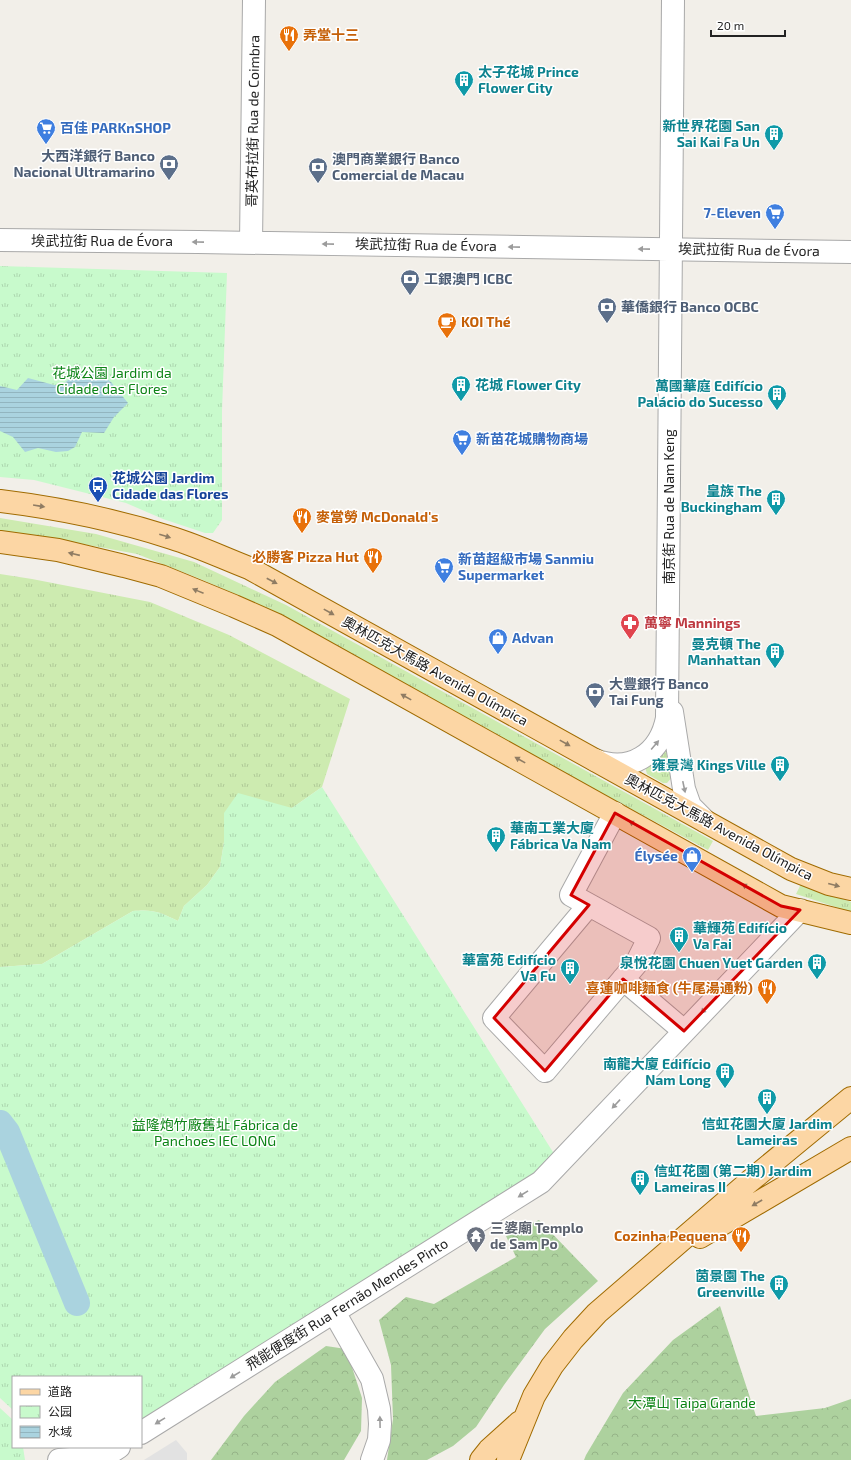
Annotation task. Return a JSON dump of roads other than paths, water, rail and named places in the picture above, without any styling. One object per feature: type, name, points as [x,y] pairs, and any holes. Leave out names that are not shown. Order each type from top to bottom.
[{"type":"main road","name":"奧林匹克大馬路 Avenida Olímpica","points":[[0,501],[64,510],[132,526],[174,539],[248,568],[791,869],[816,879],[851,889]]},
{"type":"main road","points":[[0,542],[58,550],[161,576],[277,625],[781,906],[851,923]]},
{"type":"main road","points":[[508,1460],[534,1396],[552,1366],[597,1313],[750,1181],[851,1098]]},
{"type":"main road","points":[[803,1138],[802,1148],[812,1161],[826,1163]]},
{"type":"main road","points":[[653,1265],[851,1148]]},
{"type":"main road","points":[[481,1460],[489,1450],[524,1418]]},
{"type":"street","name":"哥英布拉街 Rua de Coimbra","points":[[251,243],[254,0]]},
{"type":"street","name":"南京街 Rua de Nam Keng","points":[[595,760],[610,764],[627,763],[642,757],[654,747],[663,733],[667,718],[674,0]]},
{"type":"street","name":"埃武拉街 Rua de Évora","points":[[0,240],[851,252]]},
{"type":"street","name":"南京街 Rua de Nam Keng","points":[[668,679],[684,789],[690,806],[709,824]]},
{"type":"street","points":[[590,905],[494,1018],[545,1071],[636,964],[648,938],[590,905],[571,895],[615,813]]},
{"type":"street","name":"飛能便度街 Rua Fernão Mendes Pinto","points":[[142,1432],[541,1182],[800,910]]},
{"type":"street","points":[[623,979],[684,1031]]},
{"type":"street","points":[[334,1312],[372,1379],[379,1409],[380,1424],[379,1440],[372,1460]]},
{"type":"street","points":[[59,1460],[105,1456],[117,1448]]},
{"type":"water","points":[[86,370],[98,372],[111,382],[128,403],[114,417],[104,433],[82,432],[75,447],[68,451],[56,452],[38,448],[25,452],[13,437],[0,431],[0,386],[17,390],[28,378],[54,385],[62,385],[72,377]]},
{"type":"waterway","points":[[0,1123],[7,1132],[77,1303]]},
{"type":"place","name":"弄堂十三","points":[[289,52]]},
{"type":"place","name":"太子花城 Prince Flower City","points":[[464,97]]},
{"type":"place","name":"百佳 PARKnSHOP","points":[[46,145]]},
{"type":"place","name":"新世界花園 San Sai Kai Fa Un","points":[[774,151]]},
{"type":"place","name":"大西洋銀行 Banco Nacional Ultramarino","points":[[169,181]]},
{"type":"place","name":"澳門商業銀行 Banco Comercial de Macau","points":[[318,184]]},
{"type":"place","name":"7-Eleven","points":[[775,230]]},
{"type":"place","name":"工銀澳門 ICBC","points":[[410,296]]},
{"type":"place","name":"華僑銀行 Banco OCBC","points":[[607,324]]},
{"type":"place","name":"KOI Thé","points":[[447,339]]},
{"type":"place","name":"花城 Flower City","points":[[461,402]]},
{"type":"place","name":"萬國華庭 Edifício Palácio do Sucesso","points":[[777,411]]},
{"type":"place","name":"新苗花城購物商場","points":[[462,456]]},
{"type":"place","name":"花城公園 Jardim Cidade das Flores","points":[[98,503]]},
{"type":"place","name":"皇族 The Buckingham","points":[[776,516]]},
{"type":"place","name":"麥當勞 McDonald's","points":[[302,534]]},
{"type":"place","name":"必勝客 Pizza Hut","points":[[373,574]]},
{"type":"place","name":"新苗超級市場 Sanmiu Supermarket","points":[[444,584]]},
{"type":"place","name":"萬寧 Mannings","points":[[630,640]]},
{"type":"place","name":"Advan","points":[[498,655]]},
{"type":"place","name":"曼克頓 The Manhattan","points":[[775,669]]},
{"type":"place","name":"大豐銀行 Banco Tai Fung","points":[[595,709]]},
{"type":"place","name":"雍景灣 Kings Ville","points":[[780,782]]},
{"type":"place","name":"華南工業大廈 Fábrica Va Nam","points":[[496,853]]},
{"type":"place","name":"Élysée","points":[[692,873]]},
{"type":"place","name":"華輝苑 Edifício Va Fai","points":[[679,953]]},
{"type":"place","name":"泉悅花園 Chuen Yuet Garden","points":[[817,980]]},
{"type":"place","name":"華富苑 Edifício Va Fu","points":[[570,985]]},
{"type":"place","name":"喜蓮咖啡麵食 (牛尾湯通粉)","points":[[767,1005]]},
{"type":"place","name":"南龍大廈 Edifício Nam Long","points":[[725,1089]]},
{"type":"place","name":"信虹花園大廈 Jardim Lameiras","points":[[767,1115]]},
{"type":"place","name":"信虹花園 (第二期) Jardim Lameiras II","points":[[640,1196]]},
{"type":"place","name":"三婆廟 Templo de Sam Po","points":[[476,1253]]},
{"type":"place","name":"Cozinha Pequena","points":[[741,1253]]},
{"type":"place","name":"茵景園 The Greenville","points":[[779,1301]]},
{"type":"park label","name":"花城公園 Jardim da Cidade das Flores","points":[[112,382]]},
{"type":"park label","name":"益隆炮竹廠舊址 Fábrica de Panchoes IEC LONG","points":[[215,1134]]},
{"type":"park label","name":"大潭山 Taipa Grande","points":[[692,1403]]}]
